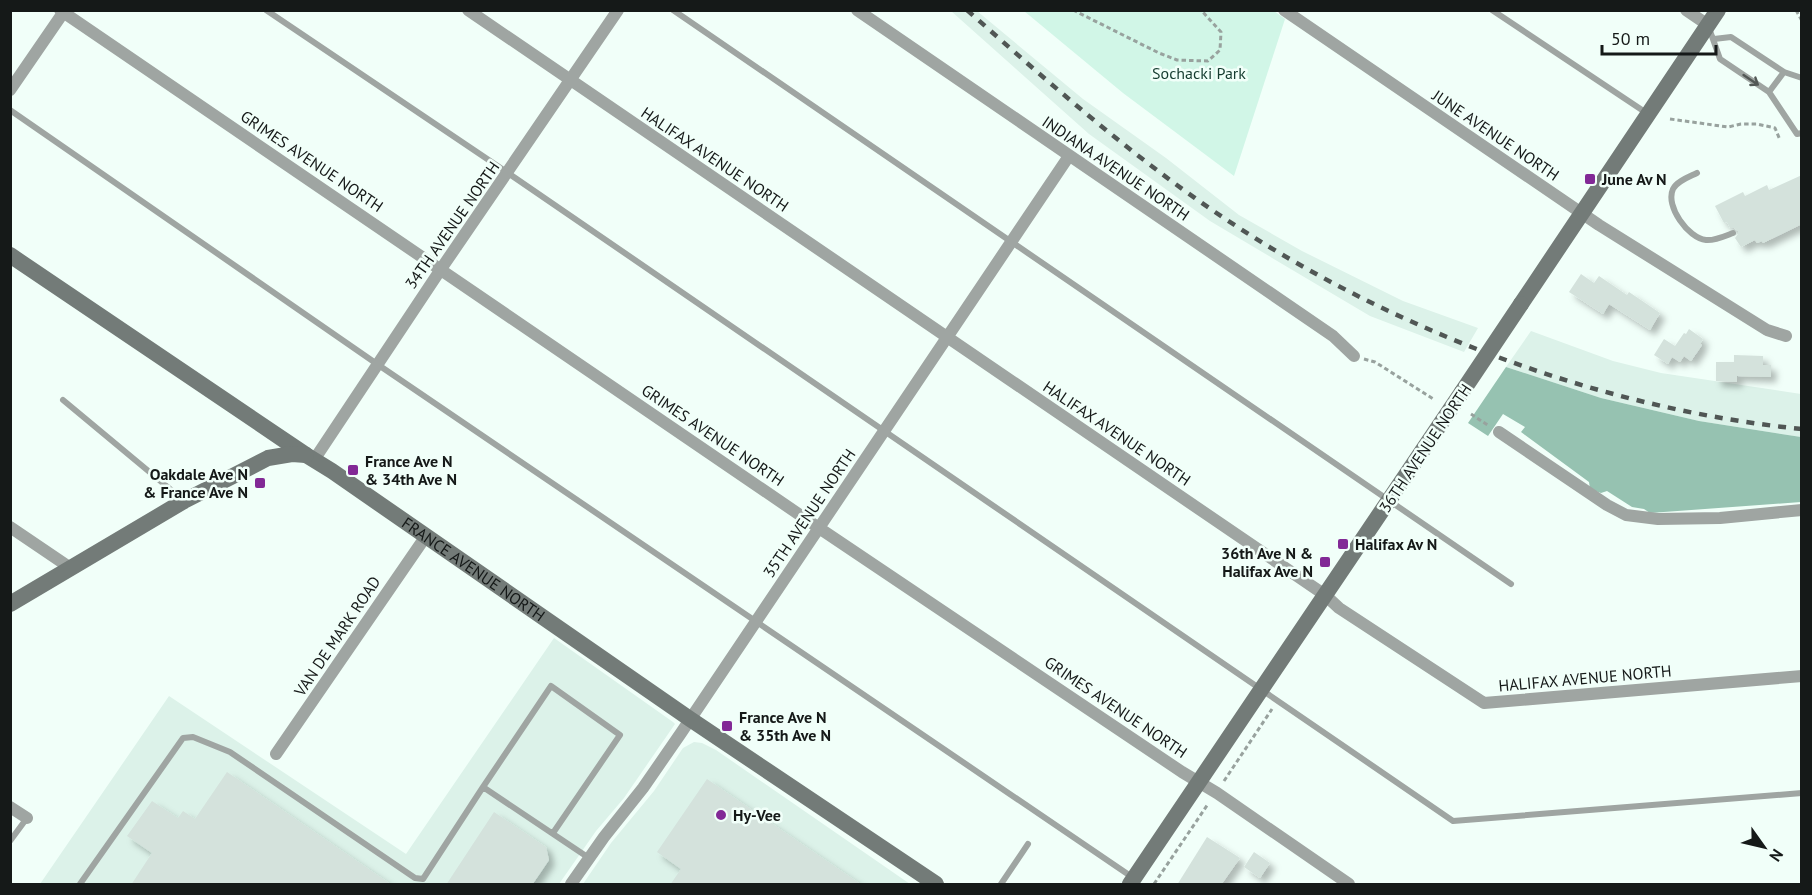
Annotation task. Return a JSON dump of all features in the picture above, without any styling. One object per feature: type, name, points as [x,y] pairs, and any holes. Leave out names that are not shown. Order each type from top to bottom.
[{"type":"street","name":"HALIFAX AVENUE NORTH","points":[[468,10],[1325,595],[1339,608],[1484,703],[1802,676]]},
{"type":"street","name":"34TH AVENUE NORTH","points":[[310,458],[377,364],[618,10]]},
{"type":"street","name":"INDIANA AVENUE NORTH","points":[[857,10],[1333,336],[1354,356]]},
{"type":"street","name":"JUNE AVENUE NORTH","points":[[1284,10],[1582,213],[1767,330],[1786,336]]},
{"type":"street","points":[[1686,10],[1711,32]]},
{"type":"street","name":"36TH AVENUE NORTH","points":[[1132,881],[1648,115],[1711,32],[1718,10]]},
{"type":"street","points":[[10,90],[63,11]]},
{"type":"street","name":"GRIMES AVENUE NORTH","points":[[63,11],[819,528],[1217,793],[1349,885]]},
{"type":"street","name":"35TH AVENUE NORTH","points":[[571,885],[643,788],[1070,156]]},
{"type":"street","name":"FRANCE AVENUE NORTH","points":[[10,255],[936,885]]},
{"type":"street","points":[[1499,432],[1606,505],[1626,515],[1658,519],[1689,519],[1802,510]]},
{"type":"street","points":[[10,604],[184,501],[268,458],[292,454],[310,458]]},
{"type":"street","points":[[10,527],[72,568]]},
{"type":"street","name":"VAN DE MARK ROAD","points":[[276,754],[426,536]]},
{"type":"street","points":[[10,807],[27,818]]},
{"type":"lane","points":[[266,10],[1453,821],[1802,793]]},
{"type":"lane","points":[[673,10],[1511,584]]},
{"type":"lane","points":[[1492,10],[1648,115]]},
{"type":"lane","points":[[1711,32],[1731,37],[1784,72],[1802,78]]},
{"type":"lane","points":[[1711,32],[1720,59],[1769,93],[1799,133]]},
{"type":"lane","points":[[1769,93],[1784,72]]},
{"type":"lane","points":[[10,110],[377,364],[757,621],[1132,881]]},
{"type":"lane","points":[[1697,173],[1674,188],[1671,198],[1676,213],[1697,238],[1707,241],[1733,233]]},
{"type":"lane","points":[[63,400],[184,501]]},
{"type":"lane","points":[[80,885],[183,738],[193,737],[230,752],[415,878],[423,879],[551,686],[620,735],[553,833]]},
{"type":"lane","points":[[483,787],[589,858]]},
{"type":"lane","points":[[10,841],[27,818]]},
{"type":"lane","points":[[1001,885],[1028,844]]},
{"type":"path","points":[[1073,10],[1177,60],[1208,61],[1220,50],[1221,32],[1201,10]]},
{"type":"path","points":[[1796,10],[1802,21]]},
{"type":"path","points":[[1670,119],[1728,127],[1757,124],[1775,128],[1780,140]]},
{"type":"path","points":[[1354,356],[1375,362],[1435,400]]},
{"type":"path","points":[[1470,414],[1499,432]]},
{"type":"path","points":[[1225,779],[1277,701]]},
{"type":"path","points":[[1154,885],[1207,806]]},
{"type":"shaded area","points":[[951,11],[977,11],[1083,99],[1166,158],[1239,215],[1302,251],[1403,301],[1478,328],[1464,352],[1370,316],[1210,221],[1089,134]]},
{"type":"shaded area","points":[[1531,331],[1613,361],[1661,373],[1801,394],[1801,437],[1699,421],[1601,398],[1506,367]]},
{"type":"shaded area","points":[[554,638],[675,724],[624,798],[596,831],[559,884],[40,884],[169,696],[406,854]]},
{"type":"shaded area","points":[[694,742],[716,750],[910,884],[583,884],[611,843],[654,791],[683,748]]},
{"type":"green space","name":"Sochacki Park","points":[[1024,11],[1274,11],[1285,19],[1234,176],[1123,93]]},
{"type":"green space","points":[[1506,367],[1601,398],[1699,421],[1801,437],[1801,502],[1650,513],[1644,509],[1632,507],[1607,491],[1601,493],[1590,489],[1589,482],[1521,432],[1525,427],[1503,414],[1488,436],[1468,423]]},
{"type":"building","points":[[1802,175],[1802,224],[1763,243],[1762,241],[1757,243],[1755,240],[1741,247],[1735,238],[1738,231],[1730,228],[1727,222],[1724,223],[1715,206],[1743,192],[1745,196],[1767,185],[1769,190]]},
{"type":"building","points":[[1581,274],[1594,283],[1599,276],[1627,295],[1629,292],[1660,313],[1650,330],[1609,304],[1603,314],[1569,292]]},
{"type":"building","points":[[1689,329],[1703,339],[1700,344],[1702,345],[1691,361],[1684,356],[1680,362],[1672,357],[1668,364],[1654,355],[1664,339],[1675,346]]},
{"type":"building","points":[[1734,355],[1763,356],[1763,365],[1771,365],[1771,377],[1737,376],[1737,382],[1716,381],[1716,362],[1734,362]]},
{"type":"building","points":[[227,772],[392,885],[131,885],[152,853],[127,836],[152,801],[178,818],[183,811],[195,819]]},
{"type":"building","name":"Hy-Vee","points":[[707,779],[862,885],[670,885],[681,869],[657,852]]},
{"type":"building","points":[[494,812],[546,847],[549,860],[532,885],[446,885]]},
{"type":"building","points":[[1207,837],[1240,858],[1221,885],[1177,885]]},
{"type":"building","points":[[1254,852],[1270,863],[1260,878],[1244,867]]},
{"type":"railway","points":[[967,10],[1088,115],[1182,189],[1280,254],[1349,292],[1421,326],[1495,356],[1571,382],[1648,403],[1725,419],[1802,429]]},
{"type":"place","name":"June Av N","points":[[1590,179]]},
{"type":"place","name":"France Ave N & 34th Ave N","points":[[353,470]]},
{"type":"place","name":"Oakdale Ave N & France Ave N","points":[[260,483]]},
{"type":"place","name":"Halifax Av N","points":[[1343,544]]},
{"type":"place","name":"36th Ave N & Halifax Ave N","points":[[1325,562]]},
{"type":"place","name":"France Ave N & 35th Ave N","points":[[727,726]]},
{"type":"place","name":"Hy-Vee","points":[[721,815]]}]
